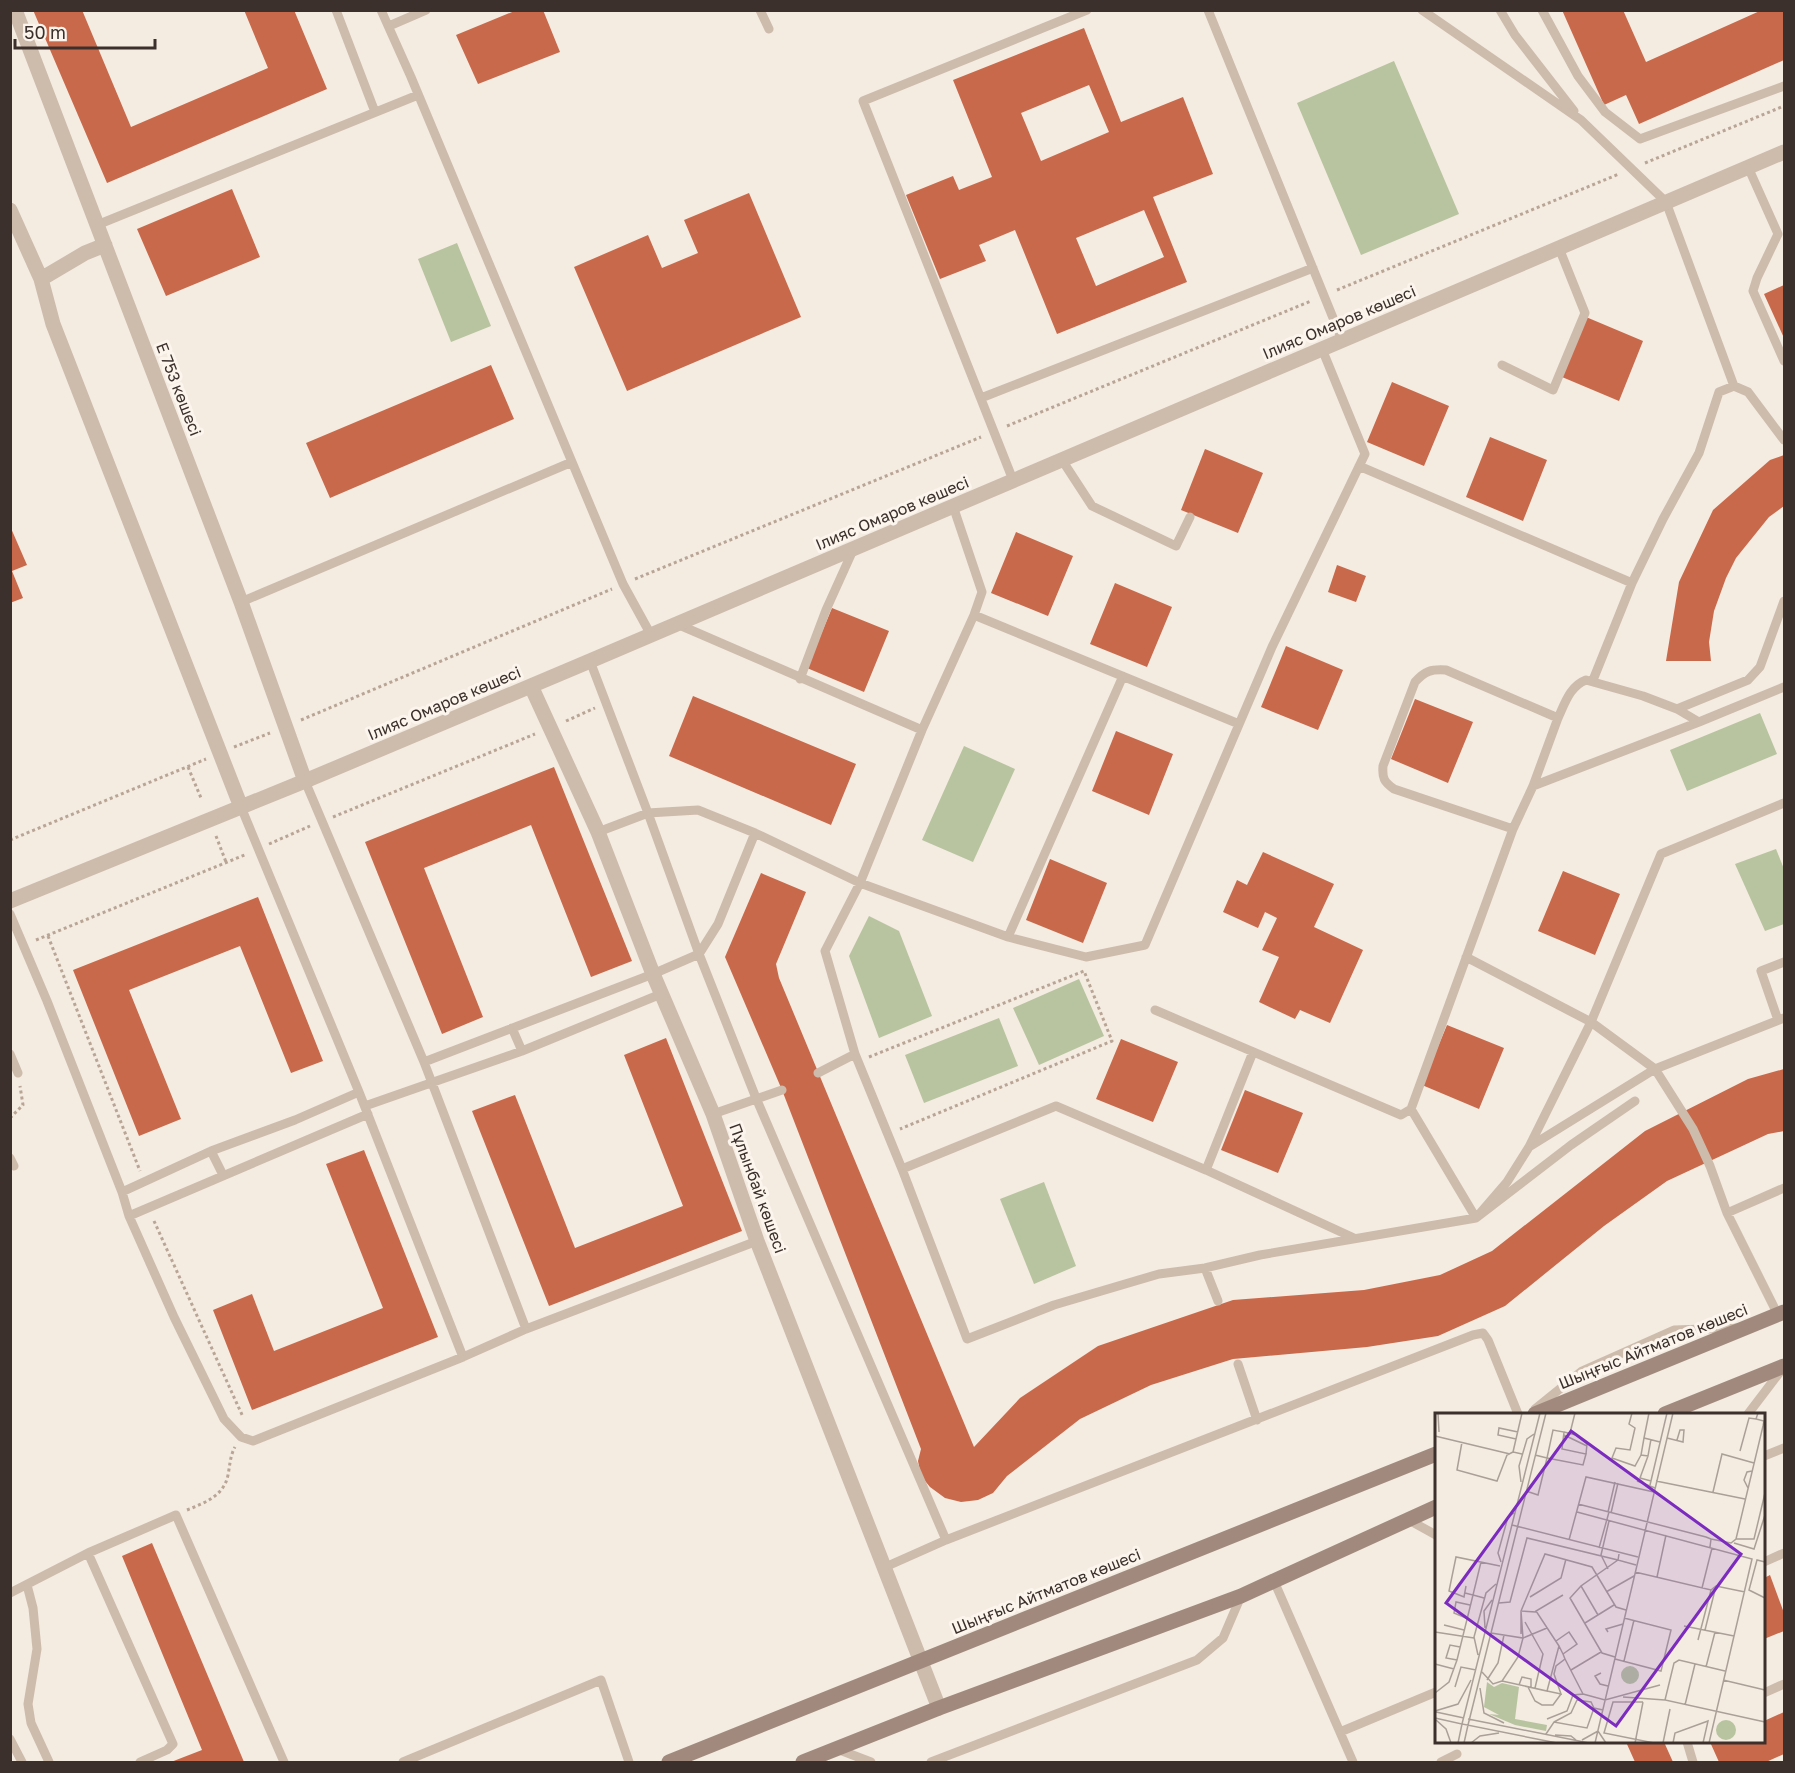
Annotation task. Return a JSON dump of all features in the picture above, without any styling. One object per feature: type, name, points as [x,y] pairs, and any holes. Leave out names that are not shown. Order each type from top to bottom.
[{"type":"main road","name":"Шыңғыс Айтматов көшесі","points":[[1537,1413],[1781,1313]]},
{"type":"main road","points":[[1668,1413],[1785,1366]]},
{"type":"main road","name":"Шыңғыс Айтматов көшесі","points":[[669,1762],[1435,1455]]},
{"type":"main road","points":[[803,1762],[939,1708],[1241,1596],[1435,1508]]},
{"type":"street","name":"Е 753 көшесі","points":[[15,10],[241,602],[305,781]]},
{"type":"street","name":"Ілияс Омаров көшесі","points":[[10,901],[531,686],[1785,152]]},
{"type":"street","points":[[10,210],[41,279],[53,324],[241,807]]},
{"type":"street","points":[[41,279],[85,253],[105,245]]},
{"type":"street","name":"Пұлынбай көшесі","points":[[531,686],[597,832],[661,994],[713,1114],[758,1241],[939,1708]]},
{"type":"lane","points":[[336,10],[375,112]]},
{"type":"lane","points":[[381,10],[623,584],[651,635]]},
{"type":"lane","points":[[389,26],[426,10]]},
{"type":"lane","points":[[760,10],[769,29]]},
{"type":"lane","points":[[1013,480],[863,101],[1087,10]]},
{"type":"lane","points":[[1208,10],[1342,340]]},
{"type":"lane","points":[[1422,10],[1581,120]]},
{"type":"lane","points":[[1500,10],[1515,36],[1581,120],[1666,202],[1734,386]]},
{"type":"lane","points":[[1542,10],[1578,76],[1605,111],[1640,140],[1785,86]]},
{"type":"lane","points":[[97,225],[418,95]]},
{"type":"lane","points":[[1748,167],[1781,235],[1757,278],[1753,291],[1785,361]]},
{"type":"lane","points":[[1502,365],[1553,390],[1584,313],[1559,248]]},
{"type":"lane","points":[[981,398],[1313,268]]},
{"type":"lane","points":[[597,832],[648,813],[698,810],[755,833],[860,883],[1008,937],[1086,957],[1145,945],[1272,647],[1365,454],[1322,349]]},
{"type":"lane","points":[[1593,680],[1632,583],[1699,453],[1718,394],[1734,386],[1748,392],[1785,440]]},
{"type":"lane","points":[[1062,460],[1092,506],[1176,546],[1190,517]]},
{"type":"lane","points":[[241,602],[572,462]]},
{"type":"lane","points":[[1359,466],[1632,583]]},
{"type":"lane","points":[[953,506],[982,592],[974,615],[922,730],[860,883],[825,951],[857,1057],[967,1339],[1054,1305],[1159,1274],[1205,1268],[1260,1255],[1476,1218],[1571,1145],[1635,1101]]},
{"type":"lane","points":[[800,679],[826,610],[854,548]]},
{"type":"lane","points":[[1677,709],[1748,680],[1760,668],[1785,601]]},
{"type":"lane","points":[[974,615],[1239,724]]},
{"type":"lane","points":[[677,624],[922,730]]},
{"type":"lane","points":[[590,661],[699,954],[756,1098],[946,1540]]},
{"type":"lane","points":[[1513,829],[1394,789],[1384,782],[1383,766],[1415,682],[1432,669],[1446,670],[1558,718]]},
{"type":"lane","points":[[1008,937],[1123,676]]},
{"type":"lane","points":[[1155,1010],[1401,1115],[1411,1109],[1513,829],[1533,786],[1558,718],[1575,686],[1582,681],[1593,680],[1677,709],[1699,722]]},
{"type":"lane","points":[[1533,786],[1785,687]]},
{"type":"lane","points":[[305,781],[424,1062],[526,1329]]},
{"type":"lane","points":[[1476,1218],[1507,1182],[1529,1147],[1591,1022],[1661,854],[1785,803]]},
{"type":"lane","points":[[241,807],[359,1092],[463,1357]]},
{"type":"lane","points":[[424,1062],[653,974],[699,954],[718,924],[755,833]]},
{"type":"lane","points":[[10,914],[47,1001],[122,1192],[129,1216],[174,1317],[224,1419],[241,1437],[253,1441],[463,1357],[526,1329],[758,1241]]},
{"type":"lane","points":[[1466,957],[1591,1022],[1655,1069],[1693,1130],[1710,1166],[1727,1213],[1781,1313]]},
{"type":"lane","points":[[1529,1147],[1655,1069],[1781,1019],[1761,971],[1785,962]]},
{"type":"lane","points":[[129,1216],[366,1110],[432,1083],[522,1051],[661,994]]},
{"type":"lane","points":[[512,1028],[522,1051]]},
{"type":"lane","points":[[1206,1170],[1254,1052]]},
{"type":"lane","points":[[10,1054],[18,1073]]},
{"type":"lane","points":[[818,1073],[857,1057]]},
{"type":"lane","points":[[713,1114],[782,1090]]},
{"type":"lane","points":[[122,1192],[211,1151],[295,1120],[359,1092]]},
{"type":"lane","points":[[902,1169],[1056,1107],[1206,1170],[1354,1238]]},
{"type":"lane","points":[[1411,1109],[1476,1218]]},
{"type":"lane","points":[[211,1151],[223,1175]]},
{"type":"lane","points":[[1727,1213],[1785,1188]]},
{"type":"lane","points":[[1205,1268],[1218,1301]]},
{"type":"lane","points":[[1529,1413],[1582,1371],[1674,1330],[1744,1328]]},
{"type":"lane","points":[[883,1568],[946,1540],[1473,1335],[1483,1333],[1488,1340],[1518,1413]]},
{"type":"lane","points":[[1238,1364],[1257,1420]]},
{"type":"lane","points":[[1749,1413],[1785,1366]]},
{"type":"lane","points":[[1765,1456],[1785,1448]]},
{"type":"lane","points":[[10,1593],[88,1553],[176,1515],[285,1762]]},
{"type":"lane","points":[[1407,1519],[1435,1534]]},
{"type":"lane","points":[[88,1553],[173,1744],[167,1750],[140,1762]]},
{"type":"lane","points":[[1765,1562],[1785,1553]]},
{"type":"lane","points":[[1274,1581],[1353,1762]]},
{"type":"lane","points":[[27,1585],[33,1608],[37,1649],[28,1704],[31,1723],[49,1762]]},
{"type":"lane","points":[[931,1762],[1197,1660],[1223,1638],[1241,1596]]},
{"type":"lane","points":[[403,1762],[601,1680],[629,1762]]},
{"type":"lane","points":[[1765,1694],[1785,1684]]},
{"type":"lane","points":[[1340,1732],[1435,1693]]},
{"type":"lane","points":[[10,1739],[22,1762]]},
{"type":"lane","points":[[1687,1743],[1693,1762]]},
{"type":"lane","points":[[837,1749],[871,1762]]},
{"type":"lane","points":[[1441,1762],[1456,1754]]},
{"type":"path","points":[[10,840],[623,584],[1785,106]]},
{"type":"path","points":[[188,767],[201,798]]},
{"type":"path","points":[[214,832],[226,862]]},
{"type":"path","points":[[48,936],[144,1181]]},
{"type":"path","points":[[857,1057],[1084,971],[1112,1041],[887,1134]]},
{"type":"path","points":[[10,1118],[23,1105],[18,1073]]},
{"type":"path","points":[[149,1207],[249,1430],[241,1437],[232,1453],[228,1479],[214,1498],[176,1515]]},
{"type":"green space","points":[[1394,61],[1459,214],[1361,255],[1297,103]]},
{"type":"green space","points":[[457,243],[491,326],[451,342],[418,259]]},
{"type":"green space","points":[[1760,713],[1777,754],[1687,791],[1670,750]]},
{"type":"green space","points":[[964,746],[1015,769],[973,862],[922,840]]},
{"type":"green space","points":[[1776,849],[1784,869],[1784,924],[1765,931],[1735,864]]},
{"type":"green space","points":[[869,916],[899,931],[932,1016],[879,1038],[849,956]]},
{"type":"green space","points":[[1079,979],[1104,1036],[1039,1065],[1013,1008]]},
{"type":"green space","points":[[999,1018],[1018,1066],[924,1103],[905,1055]]},
{"type":"green space","points":[[1044,1182],[1076,1266],[1034,1284],[1000,1199]]},
{"type":"building","points":[[33,10],[82,10],[131,127],[268,68],[244,10],[294,10],[327,89],[107,183]]},
{"type":"building","points":[[517,10],[543,10],[560,52],[478,84],[456,35]]},
{"type":"building","points":[[1562,10],[1623,10],[1646,62],[1762,10],[1784,10],[1784,60],[1639,124],[1626,95],[1604,105]]},
{"type":"building","points":[[1084,28],[1121,122],[1183,97],[1213,174],[1153,197],[1187,282],[1057,334],[1015,230],[979,245],[986,261],[940,279],[906,195],[953,176],[959,190],[992,177],[953,80]],"holes":[[[1089,85],[1109,132],[1041,161],[1021,113]],[[1144,210],[1164,257],[1096,286],[1076,238]]]},
{"type":"building","points":[[232,189],[260,257],[166,296],[137,229]]},
{"type":"building","points":[[749,193],[801,317],[627,391],[574,267],[648,235],[662,268],[698,253],[684,220]]},
{"type":"building","points":[[1784,285],[1784,338],[1764,294]]},
{"type":"building","points":[[1586,317],[1643,341],[1619,401],[1562,377]]},
{"type":"building","points":[[491,365],[514,419],[330,498],[306,443]]},
{"type":"building","points":[[1392,382],[1449,406],[1424,466],[1367,442]]},
{"type":"building","points":[[1490,437],[1547,460],[1523,521],[1466,497]]},
{"type":"building","points":[[1205,449],[1263,473],[1238,533],[1181,510]]},
{"type":"building","points":[[1784,455],[1784,506],[1769,517],[1736,558],[1726,578],[1714,611],[1709,642],[1711,661],[1666,661],[1679,582],[1713,510],[1770,460]]},
{"type":"building","points":[[10,526],[27,565],[12,571],[23,598],[10,603]]},
{"type":"building","points":[[1016,532],[1073,556],[1048,616],[991,593]]},
{"type":"building","points":[[1337,565],[1366,576],[1356,602],[1328,592]]},
{"type":"building","points":[[1115,583],[1172,607],[1147,667],[1090,644]]},
{"type":"building","points":[[832,608],[889,631],[864,692],[807,668]]},
{"type":"building","points":[[1286,646],[1343,670],[1318,730],[1261,707]]},
{"type":"building","points":[[693,696],[856,764],[831,825],[669,756]]},
{"type":"building","points":[[1415,699],[1473,722],[1448,783],[1391,759]]},
{"type":"building","points":[[1116,731],[1173,754],[1149,815],[1092,791]]},
{"type":"building","points":[[554,767],[632,961],[591,977],[531,825],[424,868],[483,1017],[442,1034],[365,842]]},
{"type":"building","points":[[1263,852],[1334,884],[1314,927],[1363,950],[1330,1023],[1300,1010],[1295,1019],[1259,1002],[1279,957],[1262,950],[1277,918],[1265,912],[1258,928],[1223,912],[1237,880],[1247,885]]},
{"type":"building","points":[[1050,859],[1107,883],[1083,943],[1026,920]]},
{"type":"building","points":[[1563,871],[1620,894],[1595,955],[1538,931]]},
{"type":"building","points":[[761,873],[806,892],[776,964],[779,978],[974,1447],[1020,1398],[1098,1346],[1233,1300],[1364,1290],[1440,1275],[1492,1251],[1645,1131],[1748,1079],[1784,1069],[1784,1131],[1768,1134],[1667,1181],[1604,1226],[1505,1306],[1438,1336],[1367,1347],[1233,1359],[1151,1385],[1080,1419],[1007,1476],[993,1493],[978,1500],[961,1502],[945,1498],[930,1487],[921,1476],[918,1461],[921,1449],[782,1090],[725,957]]},
{"type":"building","points":[[258,897],[323,1061],[291,1073],[240,946],[129,990],[181,1119],[139,1136],[73,970]]},
{"type":"building","points":[[1447,1025],[1504,1048],[1479,1109],[1422,1085]]},
{"type":"building","points":[[666,1038],[742,1231],[549,1306],[472,1111],[515,1095],[575,1248],[683,1206],[624,1055]]},
{"type":"building","points":[[1121,1039],[1178,1062],[1153,1122],[1096,1099]]},
{"type":"building","points":[[1245,1090],[1303,1113],[1278,1173],[1221,1150]]},
{"type":"building","points":[[364,1150],[438,1337],[252,1410],[213,1310],[252,1294],[274,1351],[383,1308],[326,1164]]},
{"type":"building","points":[[152,1543],[244,1762],[171,1762],[202,1750],[122,1556]]},
{"type":"building","points":[[1770,1575],[1784,1613],[1784,1631],[1765,1639],[1765,1578]]},
{"type":"building","points":[[1784,1712],[1784,1754],[1766,1762],[1719,1762],[1710,1743],[1765,1743],[1765,1721]]},
{"type":"building","points":[[1626,1743],[1664,1743],[1673,1762],[1635,1762]]}]
